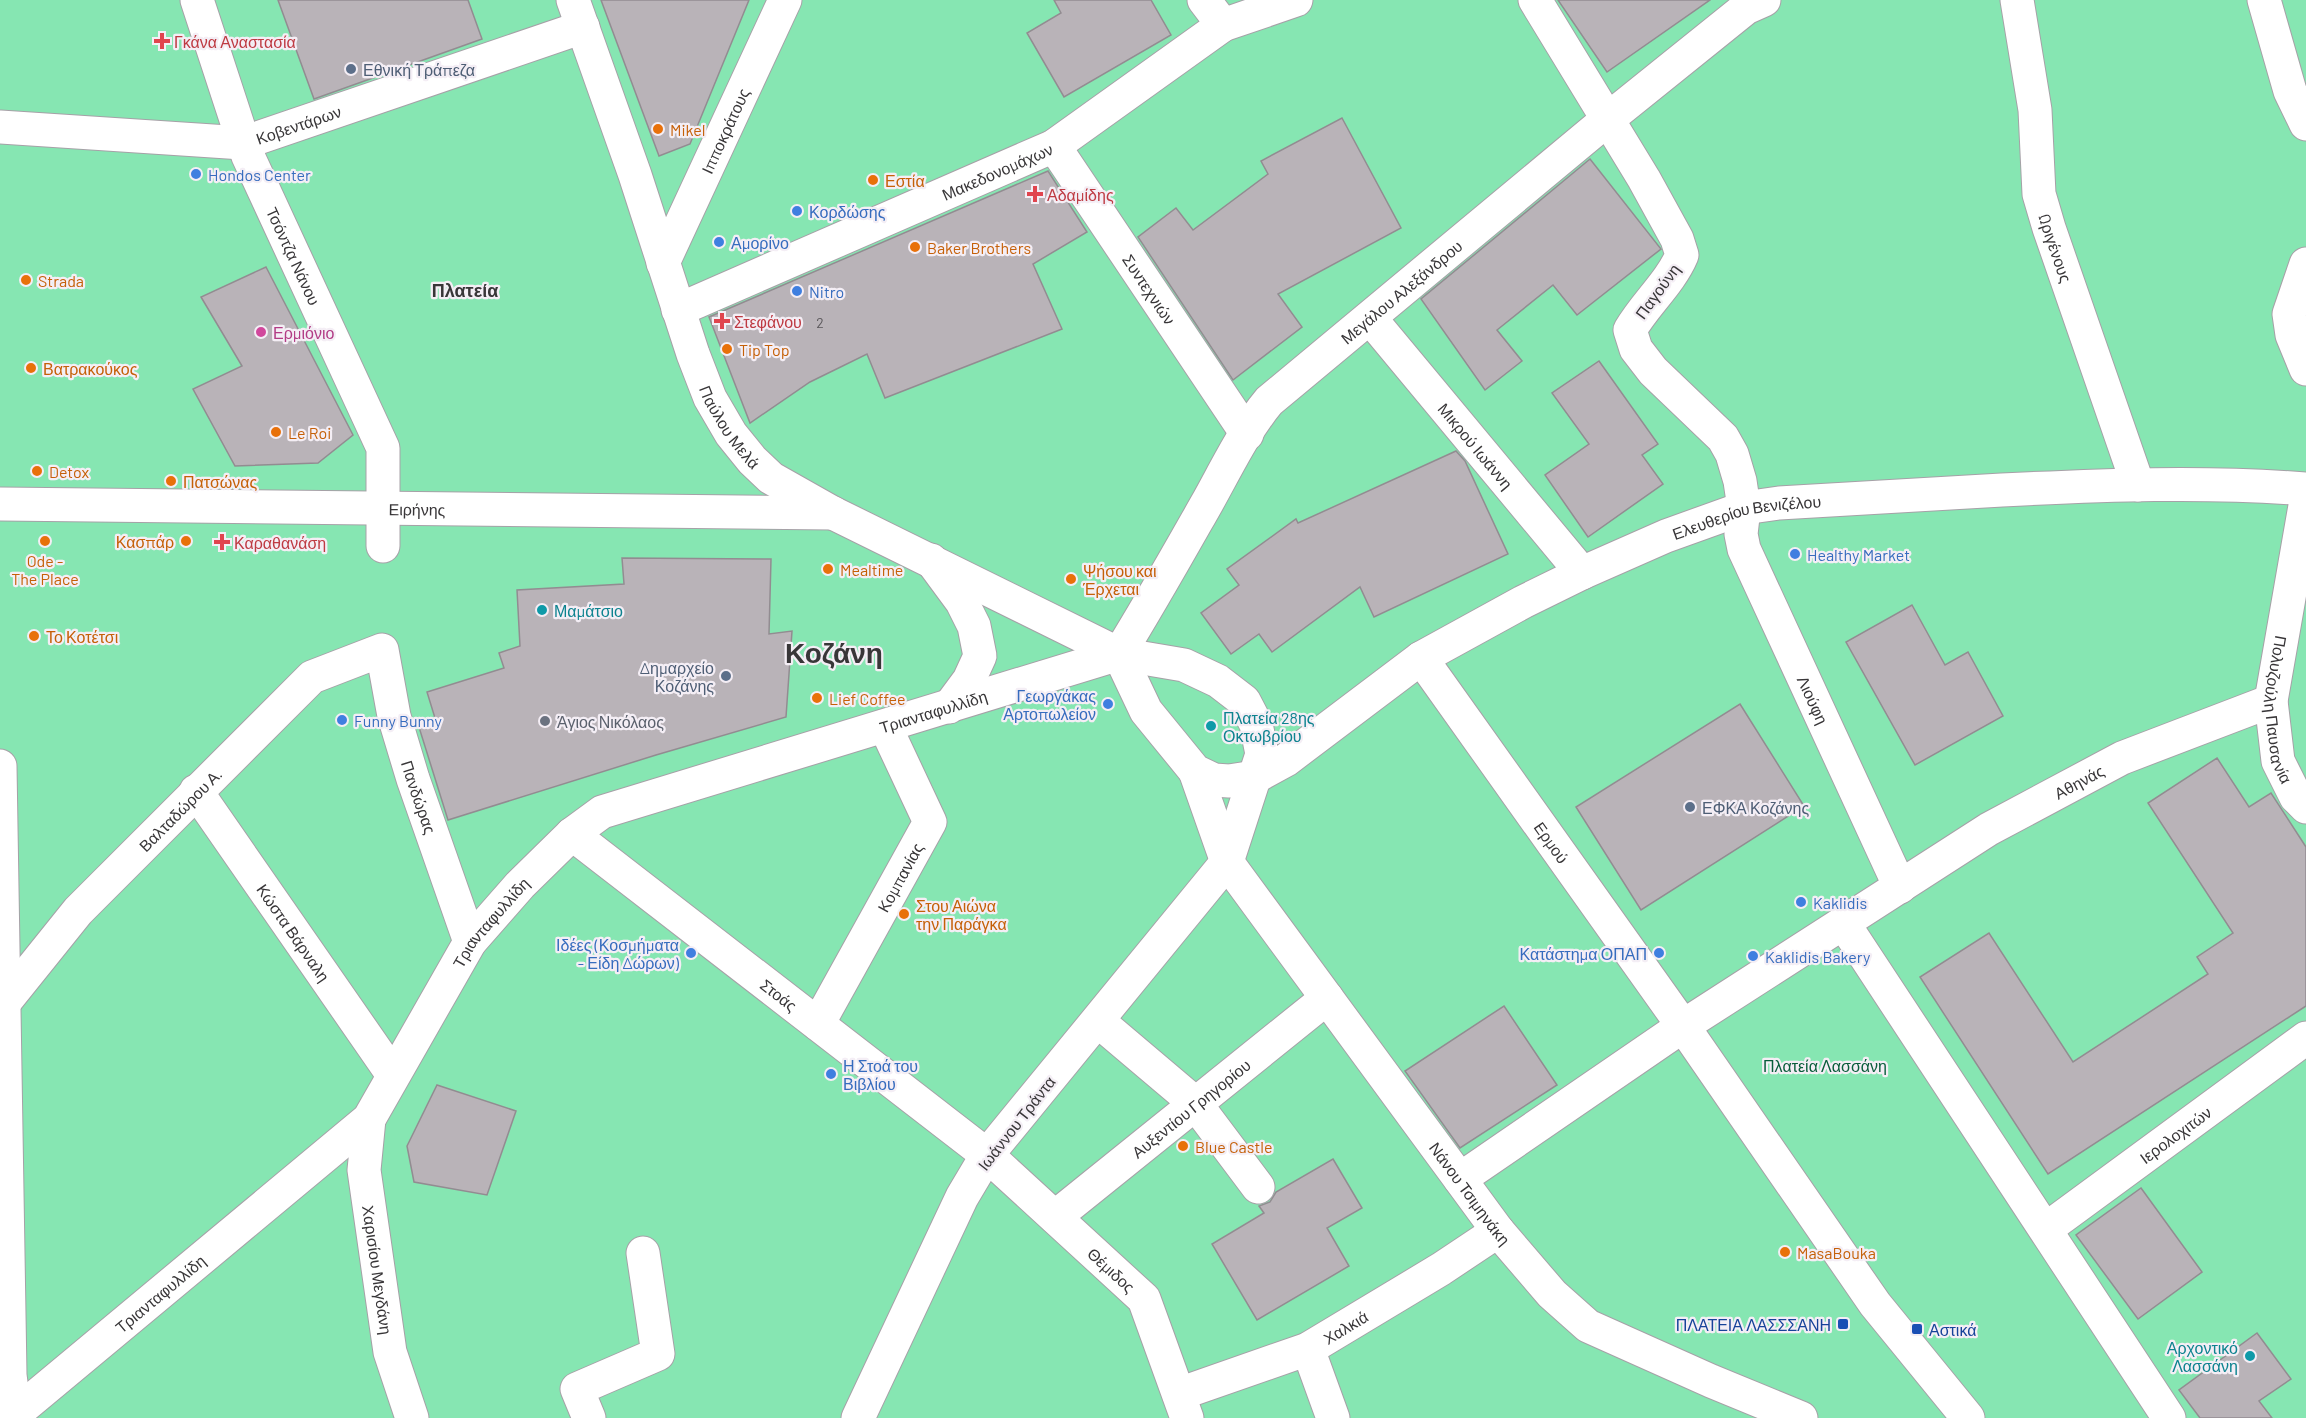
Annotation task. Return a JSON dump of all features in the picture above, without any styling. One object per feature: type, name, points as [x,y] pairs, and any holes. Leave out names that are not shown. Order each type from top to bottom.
[{"type":"street","name":"Τσόντζα Νάνου","points":[[197,0],[243,143],[384,448],[383,546]]},
{"type":"street","name":"Ιπποκράτους","points":[[663,263],[785,0]]},
{"type":"street","name":"Μακεδονομάχων","points":[[678,310],[1054,146],[1214,13],[1296,0]]},
{"type":"street","name":"Παγούνη","points":[[1536,0],[1667,220],[1682,255],[1674,273],[1656,292],[1630,330],[1636,349],[1653,371],[1723,438],[1735,463],[1744,508]]},
{"type":"street","name":"Μεγάλου Αλεξάνδρου","points":[[1119,654],[1258,414],[1283,387],[1370,318],[1608,119],[1746,8],[1764,0]]},
{"type":"street","name":"Ωριγένους","points":[[2017,0],[2036,110],[2039,194],[2138,485]]},
{"type":"street","points":[[2264,0],[2290,91],[2306,124]]},
{"type":"street","name":"Κοβεντάρων","points":[[0,127],[243,143],[578,14]]},
{"type":"street","name":"Παύλου Μελά","points":[[578,14],[693,354],[710,398],[730,434],[771,478],[833,513],[1119,654]]},
{"type":"street","name":"Συντεχνιών","points":[[1054,146],[1247,434]]},
{"type":"street","points":[[2306,264],[2289,314],[2292,335],[2306,369]]},
{"type":"street","name":"Μικρού Ιωάννη","points":[[1370,318],[1582,573]]},
{"type":"street","name":"Ελευθερίου Βενιζέλου","points":[[1255,777],[1286,760],[1421,658],[1523,602],[1582,573],[1666,536],[1744,508],[1779,503],[1860,498],[2138,485],[2266,486],[2306,489]]},
{"type":"street","name":"Πολυζούλη Παυσανία","points":[[2306,500],[2271,701],[2278,761],[2296,797],[2306,807]]},
{"type":"street","name":"Ειρήνης","points":[[0,504],[833,513]]},
{"type":"street","name":"Λιούφη","points":[[1744,508],[1741,534],[1744,549],[1899,887]]},
{"type":"street","points":[[931,560],[962,602],[974,626],[980,656],[969,681],[948,707]]},
{"type":"street","name":"Βαλταδώρου Α.","points":[[4,1003],[78,911],[312,677],[382,650]]},
{"type":"street","name":"Πανδώρας","points":[[382,650],[394,716],[413,779],[470,942]]},
{"type":"street","points":[[1119,654],[1146,711],[1195,771],[1214,780],[1230,781],[1255,777]]},
{"type":"street","points":[[1119,654],[1184,665],[1218,681],[1244,700],[1256,724],[1262,754],[1227,862]]},
{"type":"street","name":"Τριανταφυλλίδη","points":[[12,1416],[369,1119],[470,942],[520,885],[572,834],[602,812],[1119,654]]},
{"type":"street","name":"Ερμού","points":[[1421,658],[1683,1026]]},
{"type":"street","name":"Αθηνάς","points":[[1899,887],[1989,829],[2122,758],[2271,701]]},
{"type":"street","name":"Κομπανίας","points":[[818,1024],[930,822],[885,726]]},
{"type":"street","points":[[0,765],[4,1003],[3,1093],[12,1416]]},
{"type":"street","name":"Νάνου Τσιμηνάκη","points":[[1195,771],[1227,862],[1498,1231],[1552,1294],[1588,1326],[1801,1418]]},
{"type":"street","name":"Κώστα Βάρναλη","points":[[196,791],[393,1076]]},
{"type":"street","name":"Στοάς","points":[[572,834],[987,1155]]},
{"type":"street","name":"Ιωάννου Τράντα","points":[[858,1418],[962,1197],[987,1155],[1227,862]]},
{"type":"street","points":[[1460,1179],[1683,1026],[1899,887]]},
{"type":"street","points":[[1844,924],[2169,1418]]},
{"type":"street","name":"Αυξεντίου Γρηγορίου","points":[[1055,1217],[1327,998]]},
{"type":"street","points":[[1098,1020],[1195,1103],[1258,1187]]},
{"type":"street","points":[[1683,1026],[1875,1304],[1968,1418]]},
{"type":"street","name":"Ιερολοχιτών","points":[[2046,1229],[2306,1038]]},
{"type":"street","name":"Χαρισίου Μεγδάνη","points":[[369,1119],[365,1181],[390,1352],[412,1418]]},
{"type":"street","name":"Θέμιδος","points":[[987,1155],[1144,1299],[1183,1406]]},
{"type":"street","name":"Χαλκιά","points":[[1183,1406],[1308,1349],[1441,1269],[1498,1231]]},
{"type":"street","points":[[589,1418],[577,1389],[658,1354],[643,1253]]},
{"type":"street","points":[[1308,1349],[1333,1418]]},
{"type":"green space","name":"Πλατεία Λασσάνη","points":[[0,0],[2306,0],[2306,1418],[0,1418]]},
{"type":"building","name":"Εθνική Τράπεζα","points":[[278,0],[468,0],[482,39],[314,99]]},
{"type":"building","points":[[601,0],[749,0],[690,144],[659,156]]},
{"type":"building","points":[[1054,0],[1151,0],[1171,35],[1064,97],[1027,33],[1061,13]]},
{"type":"building","points":[[1558,0],[1710,0],[1607,72]]},
{"type":"building","points":[[1342,118],[1401,228],[1278,294],[1302,327],[1233,380],[1138,237],[1176,208],[1193,230],[1268,174],[1261,161]]},
{"type":"building","points":[[1590,159],[1661,249],[1577,315],[1553,285],[1497,330],[1522,361],[1485,390],[1421,299]]},
{"type":"building","points":[[1048,171],[1087,232],[1033,264],[1062,329],[885,398],[867,354],[810,382],[750,423],[709,317]]},
{"type":"building","name":"Ερμιόνιο","points":[[266,267],[353,435],[318,463],[235,466],[193,389],[242,366],[201,297]]},
{"type":"building","points":[[1599,361],[1658,444],[1642,455],[1663,484],[1588,537],[1545,475],[1589,444],[1552,393]]},
{"type":"building","points":[[1456,451],[1465,461],[1508,554],[1374,617],[1360,587],[1272,652],[1259,634],[1231,654],[1201,613],[1239,585],[1227,569],[1296,519],[1298,523]]},
{"type":"building","points":[[622,558],[771,559],[769,634],[792,631],[786,717],[448,820],[418,724],[435,718],[427,692],[504,668],[499,653],[520,646],[517,590],[624,584]]},
{"type":"building","points":[[1912,605],[1945,665],[1968,652],[2003,716],[1915,765],[1846,642]]},
{"type":"building","name":"ΕΦΚΑ Κοζάνης","points":[[1740,704],[1804,806],[1641,910],[1576,807]]},
{"type":"building","points":[[2217,758],[2249,807],[2271,793],[2306,847],[2306,1006],[2048,1174],[1920,977],[1989,933],[2073,1062],[2208,974],[2197,957],[2233,933],[2148,803]]},
{"type":"building","points":[[1504,1006],[1557,1085],[1460,1148],[1405,1071]]},
{"type":"building","points":[[437,1085],[516,1111],[487,1195],[414,1182],[407,1146]]},
{"type":"building","points":[[1333,1159],[1362,1208],[1327,1228],[1349,1266],[1257,1320],[1212,1244],[1264,1213],[1259,1206],[1270,1202],[1276,1192]]},
{"type":"building","points":[[2141,1188],[2202,1272],[2138,1319],[2076,1235]]},
{"type":"building","name":"Αρχοντικό Λασσάνη","points":[[2257,1333],[2291,1379],[2259,1401],[2272,1418],[2200,1418],[2179,1390]]},
{"type":"place","name":"Γκάνα Αναστασία","points":[[162,41]]},
{"type":"place","name":"Εθνική Τράπεζα","points":[[351,69]]},
{"type":"place","name":"Mikel","points":[[658,129]]},
{"type":"place","name":"Hondos Center","points":[[196,174]]},
{"type":"place","name":"Εστία","points":[[873,180]]},
{"type":"place","name":"Αδαμίδης","points":[[1035,194]]},
{"type":"place","name":"Κορδώσης","points":[[797,211]]},
{"type":"place","name":"Αμορίνο","points":[[719,242]]},
{"type":"place","name":"Baker Brothers","points":[[915,247]]},
{"type":"place","name":"Strada","points":[[26,280]]},
{"type":"place","name":"Nitro","points":[[797,291]]},
{"type":"place","name":"Στεφάνου","points":[[722,321]]},
{"type":"place","name":"Ερμιόνιο","points":[[261,332]]},
{"type":"place","name":"Tip Top","points":[[727,349]]},
{"type":"place","name":"Βατρακούκος","points":[[31,368]]},
{"type":"place","name":"Le Roi","points":[[276,432]]},
{"type":"place","name":"Detox","points":[[37,471]]},
{"type":"place","name":"Πατσώνας","points":[[171,481]]},
{"type":"place","name":"Ode - The Place","points":[[45,541]]},
{"type":"place","name":"Κασπάρ","points":[[186,541]]},
{"type":"place","name":"Καραθανάση","points":[[222,542]]},
{"type":"place","name":"Healthy Market","points":[[1795,554]]},
{"type":"place","name":"Mealtime","points":[[828,569]]},
{"type":"place","name":"Ψήσου και Έρχεται","points":[[1071,579]]},
{"type":"place","name":"Μαμάτσιο","points":[[542,610]]},
{"type":"place","name":"Το Κοτέτσι","points":[[34,636]]},
{"type":"place","name":"Δημαρχείο Κοζάνης","points":[[726,676]]},
{"type":"place","name":"Lief Coffee","points":[[817,698]]},
{"type":"place","name":"Γεωργάκας Αρτοπωλείον","points":[[1108,704]]},
{"type":"place","name":"Funny Bunny","points":[[342,720]]},
{"type":"place","name":"Άγιος Νικόλαος","points":[[545,721]]},
{"type":"place","name":"Πλατεία 28ης Οκτωβρίου","points":[[1211,726]]},
{"type":"place","name":"ΕΦΚΑ Κοζάνης","points":[[1690,807]]},
{"type":"place","name":"Kaklidis","points":[[1801,902]]},
{"type":"place","name":"Στου Αιώνα την Παράγκα","points":[[904,914]]},
{"type":"place","name":"Ιδέες (Κοσμήματα - Είδη Δώρων)","points":[[691,953]]},
{"type":"place","name":"Κατάστημα ΟΠΑΠ","points":[[1659,953]]},
{"type":"place","name":"Kaklidis Bakery","points":[[1753,956]]},
{"type":"place","name":"Η Στοά του Βιβλίου","points":[[831,1074]]},
{"type":"place","name":"Blue Castle","points":[[1183,1146]]},
{"type":"place","name":"MasaBouka","points":[[1785,1252]]},
{"type":"place","name":"ΠΛΑΤΕΙΑ ΛΑΣΣΣΑΝΗ","points":[[1843,1324]]},
{"type":"place","name":"Αστικά","points":[[1917,1329]]},
{"type":"place","name":"Αρχοντικό Λασσάνη","points":[[2250,1356]]},
{"type":"district","name":"Πλατεία","points":[[465,290]]},
{"type":"district","name":"Κοζάνη","points":[[834,652]]}]
